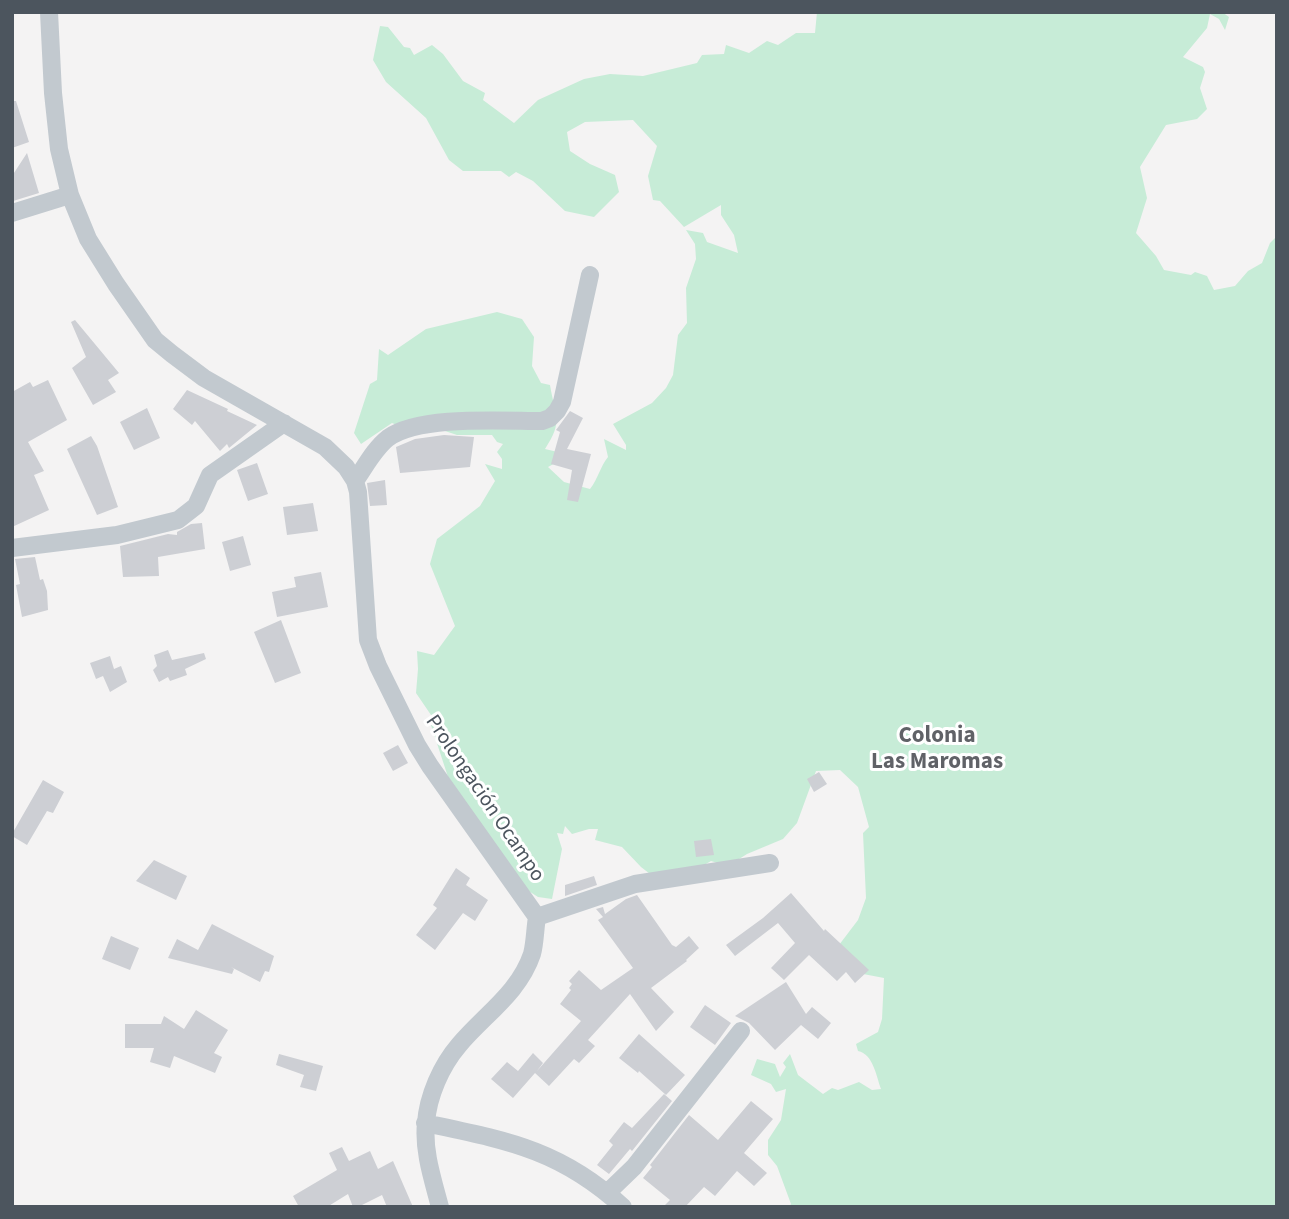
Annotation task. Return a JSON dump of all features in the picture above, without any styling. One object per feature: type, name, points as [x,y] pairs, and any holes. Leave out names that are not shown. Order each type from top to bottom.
[{"type":"street","points":[[48,12],[53,93],[60,149],[70,195],[88,239],[116,284],[155,340],[204,378],[336,455],[355,481],[375,451],[404,429],[446,423],[542,421],[550,418],[562,402],[590,275]]},
{"type":"street","points":[[12,213],[70,195]]},
{"type":"street","points":[[12,548],[117,534],[178,520],[196,506],[209,475],[284,423]]},
{"type":"street","name":"Prolongación Ocampo","points":[[355,481],[366,628],[371,651],[417,746],[537,917],[532,954],[520,979],[504,1000],[459,1045],[431,1096],[425,1124],[430,1171],[440,1207]]},
{"type":"street","points":[[537,917],[635,884],[770,863]]},
{"type":"street","points":[[607,1193],[634,1167],[741,1031]]},
{"type":"street","points":[[425,1124],[527,1147],[572,1169],[623,1207]]},
{"type":"green space","points":[[817,12],[1222,12],[1229,17],[1225,30],[1219,19],[1210,14],[1207,28],[1183,57],[1203,67],[1205,72],[1200,88],[1207,109],[1197,119],[1166,125],[1140,167],[1147,198],[1136,233],[1164,270],[1191,275],[1195,272],[1207,276],[1214,290],[1235,286],[1248,271],[1262,263],[1270,243],[1277,236],[1277,1207],[789,1207],[791,1204],[777,1166],[768,1155],[768,1140],[781,1120],[786,1089],[776,1092],[771,1084],[751,1075],[757,1059],[775,1064],[780,1077],[786,1067],[783,1063],[790,1054],[798,1075],[823,1094],[832,1088],[838,1090],[859,1082],[872,1090],[881,1089],[871,1061],[858,1051],[856,1044],[878,1032],[882,1019],[884,978],[858,973],[839,945],[858,920],[866,898],[863,833],[869,827],[858,787],[840,770],[816,771],[797,823],[783,839],[747,854],[728,866],[711,861],[667,887],[641,867],[622,847],[595,840],[598,829],[572,834],[565,826],[563,834],[557,833],[562,849],[552,899],[538,897],[521,886],[448,777],[431,725],[431,715],[416,693],[417,651],[434,655],[455,626],[430,564],[437,539],[480,506],[495,481],[485,464],[502,469],[502,459],[497,452],[503,444],[497,442],[492,435],[457,435],[427,425],[404,428],[392,423],[361,444],[354,433],[370,384],[377,380],[379,349],[388,355],[426,329],[497,312],[522,319],[534,337],[532,366],[541,383],[550,385],[556,411],[554,431],[545,449],[562,453],[561,460],[548,467],[564,482],[590,489],[608,457],[604,439],[626,450],[626,445],[613,424],[652,403],[666,388],[673,375],[678,335],[687,323],[686,288],[696,259],[695,244],[686,230],[703,233],[707,242],[738,253],[734,235],[721,215],[721,205],[684,227],[660,201],[653,200],[648,176],[657,146],[633,120],[585,122],[567,132],[570,151],[615,175],[619,192],[594,217],[565,211],[533,181],[516,172],[509,177],[501,171],[463,171],[449,160],[426,118],[386,82],[373,60],[380,26],[388,27],[414,55],[432,45],[443,54],[463,81],[485,93],[483,100],[514,123],[538,100],[584,79],[610,74],[643,76],[697,63],[702,55],[724,54],[726,45],[749,53],[767,41],[778,45],[796,33],[815,33]]},
{"type":"building","points":[[12,101],[16,101],[29,142],[12,148]]},
{"type":"building","points":[[27,153],[39,193],[13,201],[12,176]]},
{"type":"building","points":[[75,320],[119,373],[108,380],[116,392],[93,405],[72,368],[86,357],[71,322]]},
{"type":"building","points":[[48,380],[67,420],[28,442],[44,471],[34,475],[49,510],[12,527],[12,392],[30,382],[33,387]]},
{"type":"building","points":[[187,390],[257,425],[229,448],[227,444],[220,451],[195,421],[192,425],[173,409]]},
{"type":"building","points":[[147,408],[160,438],[134,450],[120,422]]},
{"type":"building","points":[[570,411],[583,418],[567,449],[591,454],[578,502],[567,500],[572,470],[551,464],[560,432],[556,430]]},
{"type":"building","points":[[444,435],[474,437],[470,467],[400,473],[396,447],[415,439]]},
{"type":"building","points":[[91,436],[118,507],[97,515],[67,449]]},
{"type":"building","points":[[257,463],[268,494],[248,501],[237,470]]},
{"type":"building","points":[[385,480],[387,505],[370,506],[367,483]]},
{"type":"building","points":[[313,503],[318,531],[287,535],[283,507]]},
{"type":"building","points":[[202,523],[205,549],[158,557],[159,576],[123,577],[120,546],[168,534],[177,535],[177,532],[191,524]]},
{"type":"building","points":[[243,536],[251,565],[230,571],[222,542]]},
{"type":"building","points":[[35,557],[40,580],[43,579],[47,591],[48,610],[22,617],[16,585],[20,584],[15,559]]},
{"type":"building","points":[[321,572],[328,607],[277,617],[272,592],[296,587],[294,577]]},
{"type":"building","points":[[281,620],[301,673],[275,683],[254,632]]},
{"type":"building","points":[[168,650],[172,660],[204,653],[206,659],[185,669],[187,675],[170,681],[168,677],[159,682],[153,670],[157,666],[154,655]]},
{"type":"building","points":[[110,656],[114,669],[121,666],[127,682],[110,692],[103,676],[96,679],[90,663]]},
{"type":"building","points":[[398,745],[408,763],[393,771],[383,753]]},
{"type":"building","points":[[819,772],[827,784],[814,792],[807,779]]},
{"type":"building","points":[[43,780],[64,792],[53,813],[47,811],[27,845],[12,834]]},
{"type":"building","points":[[711,839],[714,855],[696,857],[694,841]]},
{"type":"building","points":[[154,860],[187,876],[176,900],[136,881]]},
{"type":"building","points":[[456,868],[470,878],[466,885],[488,900],[475,921],[463,913],[435,950],[416,935],[437,908],[433,905]]},
{"type":"building","points":[[594,876],[597,885],[565,896],[565,885]]},
{"type":"building","points":[[791,893],[824,931],[825,929],[869,970],[855,983],[846,972],[837,981],[809,955],[784,980],[771,968],[795,943],[778,923],[735,956],[726,945]]},
{"type":"building","points":[[637,895],[672,945],[676,947],[689,936],[699,948],[687,961],[651,988],[674,1012],[656,1031],[630,994],[588,1040],[595,1046],[579,1063],[574,1059],[549,1086],[535,1073],[513,1098],[491,1079],[507,1062],[518,1071],[533,1053],[543,1063],[537,1071],[581,1021],[560,1004],[571,990],[569,988],[572,984],[569,981],[579,970],[601,990],[633,968],[598,920],[603,917],[596,909],[603,907],[605,914],[626,899]]},
{"type":"building","points":[[212,924],[274,956],[269,972],[265,971],[260,982],[231,967],[234,969],[232,974],[168,958],[177,939],[198,950]]},
{"type":"building","points":[[111,936],[139,948],[130,970],[102,959]]},
{"type":"building","points":[[786,982],[806,1014],[812,1007],[831,1023],[818,1039],[801,1025],[775,1050],[749,1023],[735,1016]]},
{"type":"building","points":[[705,1005],[731,1023],[715,1045],[690,1027]]},
{"type":"building","points":[[196,1010],[228,1030],[214,1053],[222,1057],[215,1073],[174,1056],[170,1068],[150,1062],[154,1048],[125,1048],[125,1024],[161,1024],[164,1016],[184,1029]]},
{"type":"building","points":[[639,1034],[685,1075],[666,1095],[639,1071],[638,1073],[619,1058]]},
{"type":"building","points":[[279,1054],[323,1066],[316,1091],[300,1087],[304,1075],[276,1065]]},
{"type":"building","points":[[664,1094],[672,1101],[632,1151],[630,1149],[609,1174],[597,1165],[613,1145],[609,1141],[624,1122],[632,1128]]},
{"type":"building","points":[[751,1101],[773,1119],[744,1153],[767,1173],[754,1186],[737,1171],[715,1196],[704,1187],[685,1207],[663,1207],[670,1200],[643,1178],[689,1115],[718,1140]]},
{"type":"building","points":[[342,1147],[349,1161],[370,1151],[378,1169],[393,1161],[413,1207],[387,1207],[382,1195],[353,1207],[348,1194],[327,1207],[299,1207],[293,1196],[337,1170],[329,1153]]},
{"type":"district","name":"Colonia Las Maromas","points":[[937,750]]}]
